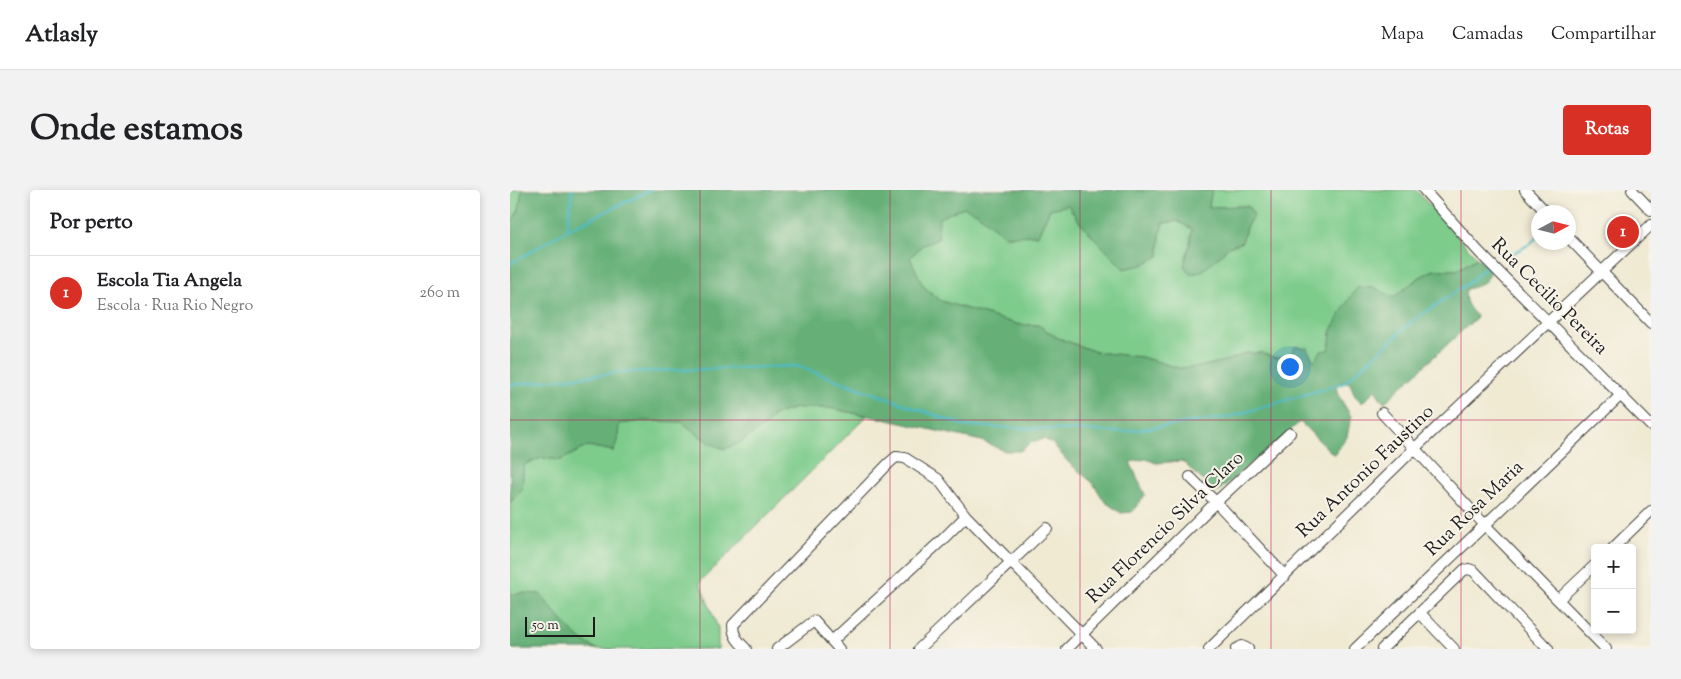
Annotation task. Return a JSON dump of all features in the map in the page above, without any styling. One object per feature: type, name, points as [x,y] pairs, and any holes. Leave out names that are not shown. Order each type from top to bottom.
[{"type":"street","name":"Rua Cecilio Pereira","points":[[1424,190],[1479,252],[1651,426]]},
{"type":"street","points":[[1524,190],[1539,205]]},
{"type":"street","points":[[1632,190],[1651,210]]},
{"type":"street","name":"Rua Antonio Faustino","points":[[1209,649],[1414,450],[1651,225]]},
{"type":"street","points":[[1576,245],[1651,323]]},
{"type":"street","name":"Rua Rosa Maria","points":[[1355,649],[1621,395]]},
{"type":"street","points":[[1382,413],[1484,524],[1606,649]]},
{"type":"street","name":"Rua Florencio Silva Claro","points":[[1067,649],[1216,502],[1290,433]]},
{"type":"street","points":[[746,649],[737,641],[733,633],[733,625],[896,457],[904,458],[938,479],[966,516],[1096,649]]},
{"type":"street","points":[[1190,477],[1216,502],[1284,576]]},
{"type":"street","points":[[1617,544],[1651,511]]},
{"type":"street","points":[[832,641],[966,516]]},
{"type":"street","points":[[919,649],[1047,528]]},
{"type":"street","points":[[1382,649],[1464,570],[1470,569],[1548,649]]},
{"type":"street","points":[[1559,599],[1591,569]]},
{"type":"street","points":[[1420,613],[1454,649]]},
{"type":"street","points":[[776,649],[814,621],[840,649]]},
{"type":"street","points":[[1236,649],[1242,646],[1248,649]]},
{"type":"green space","points":[[510,190],[522,190],[519,210],[510,225]]},
{"type":"green space","points":[[522,190],[1212,190],[1209,207],[1248,206],[1254,215],[1246,227],[1242,242],[1226,248],[1222,254],[1201,272],[1190,274],[1184,266],[1192,229],[1177,221],[1163,223],[1160,235],[1159,256],[1142,265],[1124,269],[1081,224],[1068,205],[1050,209],[1038,235],[1005,236],[977,213],[964,207],[939,218],[938,239],[921,246],[910,258],[923,286],[941,301],[1020,325],[1038,325],[1058,338],[1096,352],[1141,357],[1179,368],[1199,367],[1229,360],[1246,353],[1263,353],[1275,358],[1289,355],[1296,346],[1307,348],[1314,361],[1321,351],[1329,350],[1332,329],[1358,287],[1375,288],[1394,297],[1420,277],[1434,270],[1457,270],[1477,258],[1487,266],[1490,274],[1483,283],[1466,289],[1466,301],[1477,317],[1384,403],[1375,390],[1362,403],[1355,396],[1350,383],[1342,381],[1337,387],[1337,393],[1351,416],[1347,437],[1334,455],[1300,422],[1216,493],[1182,461],[1156,463],[1146,459],[1130,462],[1145,495],[1132,512],[1121,513],[1105,502],[1093,483],[1069,463],[1052,443],[1044,439],[1032,442],[1020,451],[1005,451],[982,441],[879,418],[829,408],[796,408],[773,415],[765,426],[739,443],[725,449],[709,443],[682,422],[643,421],[619,424],[614,451],[588,446],[561,460],[542,458],[525,464],[522,489],[510,503],[510,225],[519,210]]},
{"type":"green space","points":[[1212,190],[1416,190],[1477,258],[1457,270],[1434,270],[1420,277],[1394,297],[1388,295],[1342,313],[1331,333],[1329,350],[1314,361],[1289,355],[1275,358],[1263,353],[1246,353],[1229,360],[1199,367],[1179,368],[1141,357],[1096,352],[1058,338],[1038,325],[1020,325],[941,301],[923,286],[910,258],[921,246],[938,239],[938,218],[964,207],[977,213],[1006,236],[1038,235],[1050,209],[1068,205],[1081,224],[1098,241],[1159,256],[1160,235],[1163,223],[1177,221],[1192,229],[1184,266],[1191,274],[1201,272],[1222,254],[1226,248],[1242,242],[1246,227],[1254,215],[1247,206],[1208,207]]},
{"type":"green space","points":[[796,408],[829,408],[867,416],[700,582],[718,628],[718,649],[597,649],[573,632],[540,594],[522,593],[510,595],[510,503],[522,489],[525,464],[542,458],[561,460],[588,446],[613,451],[618,437],[619,424],[643,421],[682,422],[709,443],[765,426],[773,415]]},
{"type":"green space","points":[[522,593],[540,594],[573,632],[597,649],[510,649],[510,595]]},
{"type":"waterway","points":[[567,230],[572,190]]},
{"type":"waterway","points":[[510,264],[567,230],[651,190]]},
{"type":"waterway","points":[[1504,258],[1531,243]]},
{"type":"waterway","points":[[510,385],[625,372],[797,366],[965,426],[1122,432],[1229,417],[1344,383],[1414,320],[1470,282],[1487,266]]},
{"type":"place","name":"Escola Tia Angela","points":[[1623,232]]}]
